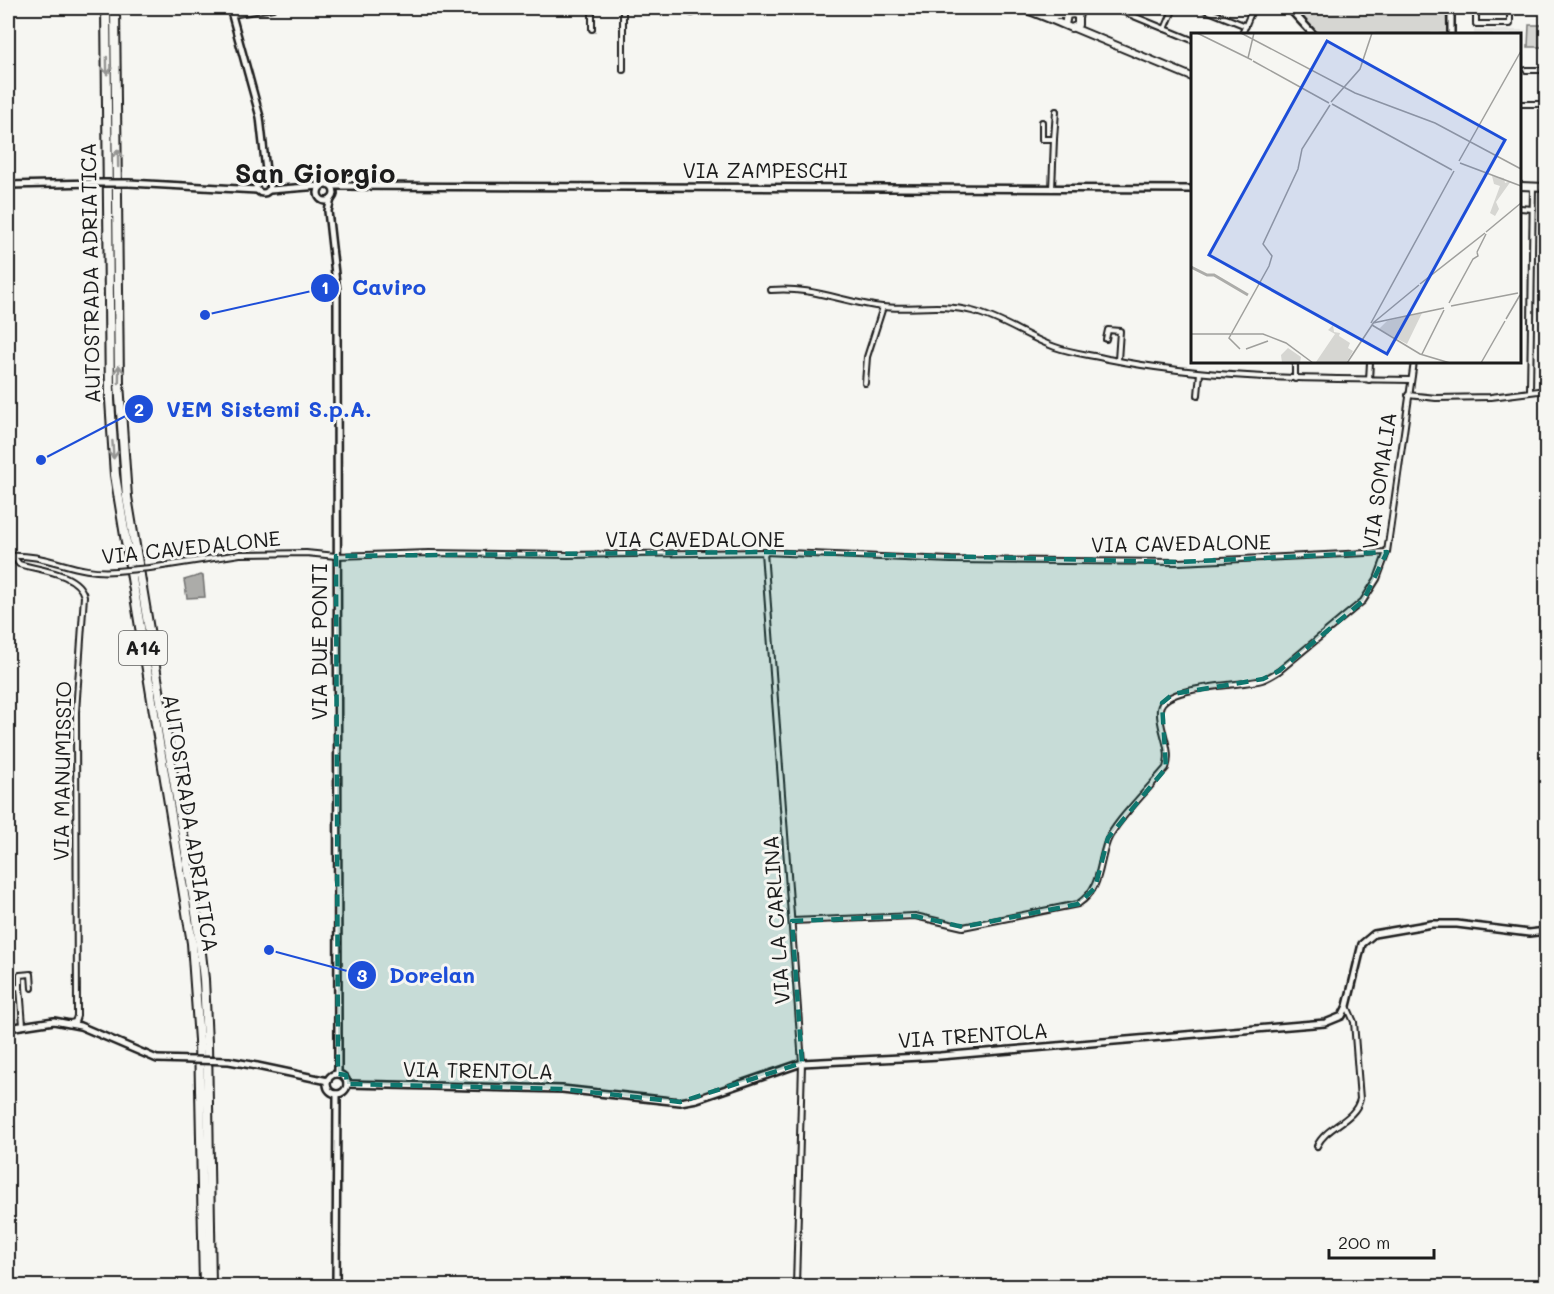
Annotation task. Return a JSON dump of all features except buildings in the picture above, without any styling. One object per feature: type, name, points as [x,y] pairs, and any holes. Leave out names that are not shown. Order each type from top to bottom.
[{"type":"highway","name":"AUTOSTRADA ADRIATICA","points":[[106,8],[110,400],[115,475],[192,943],[199,1040],[204,1287]]},
{"type":"highway","name":"AUTOSTRADA ADRIATICA","points":[[115,8],[122,441],[135,554],[197,919],[204,979],[211,1287]]},
{"type":"main road","points":[[1021,8],[1065,25],[1077,23]]},
{"type":"main road","points":[[1040,15],[1071,12]]},
{"type":"main road","points":[[1071,12],[1086,34],[1191,77]]},
{"type":"main road","points":[[1065,25],[1071,12]]},
{"type":"main road","points":[[1521,186],[1546,187]]},
{"type":"street","points":[[8,185],[129,183],[245,188],[264,194],[269,185],[260,117],[230,8]]},
{"type":"street","points":[[231,15],[273,8]]},
{"type":"street","points":[[592,8],[592,29]]},
{"type":"street","points":[[623,8],[623,70]]},
{"type":"street","points":[[692,8],[692,13]]},
{"type":"street","points":[[1077,23],[1081,8]]},
{"type":"street","points":[[1114,8],[1191,40]]},
{"type":"street","points":[[1165,29],[1174,8]]},
{"type":"street","points":[[1201,8],[1246,26]]},
{"type":"street","points":[[1242,33],[1253,8]]},
{"type":"street","points":[[1289,8],[1312,33]]},
{"type":"street","points":[[1451,8],[1451,33]]},
{"type":"street","points":[[1476,8],[1476,24],[1510,24],[1510,8]]},
{"type":"street","points":[[1526,70],[1546,70]]},
{"type":"street","points":[[1521,104],[1546,104]]},
{"type":"street","points":[[1052,189],[1056,111]]},
{"type":"street","points":[[1042,122],[1042,139],[1054,139]]},
{"type":"street","points":[[257,190],[258,182],[266,168]]},
{"type":"street","points":[[245,188],[258,182],[280,189],[320,186]]},
{"type":"street","points":[[312,187],[317,193],[320,186]]},
{"type":"street","name":"VIA ZAMPESCHI","points":[[320,186],[334,188],[1191,189]]},
{"type":"street","points":[[1530,391],[1533,187]]},
{"type":"street","name":"VIA DUE PONTI","points":[[334,188],[328,211],[338,292],[336,556],[338,1074]]},
{"type":"street","name":"VIA DUE PONTI","points":[[317,193],[328,211]]},
{"type":"street","points":[[321,200],[331,200]]},
{"type":"street","points":[[1521,208],[1533,209]]},
{"type":"street","points":[[771,290],[818,291],[883,307],[948,305],[966,309],[1055,347],[1200,373],[1294,379],[1410,380]]},
{"type":"street","points":[[865,383],[867,357],[883,307]]},
{"type":"street","points":[[1106,339],[1106,330],[1120,331],[1118,360]]},
{"type":"street","points":[[1294,379],[1296,363]]},
{"type":"street","points":[[1369,380],[1370,363]]},
{"type":"street","name":"VIA SOMALIA","points":[[792,921],[915,916],[963,927],[1078,904],[1095,888],[1108,838],[1166,768],[1169,759],[1160,709],[1165,700],[1173,694],[1263,680],[1279,672],[1363,601],[1377,579],[1387,552],[1414,363]]},
{"type":"street","points":[[1198,395],[1200,373]]},
{"type":"street","points":[[1408,394],[1436,398],[1491,398],[1546,390]]},
{"type":"street","name":"VIA CAVEDALONE","points":[[8,556],[28,555],[87,572],[150,568],[240,554],[306,553],[336,556],[429,553],[568,555],[764,552],[951,560],[1179,562],[1387,552]]},
{"type":"street","name":"VIA LA CARLINA","points":[[764,552],[802,1063],[796,1287]]},
{"type":"street","name":"VIA MANUMISSIO","points":[[14,556],[19,564],[37,566],[77,584],[84,596],[76,712],[77,1016],[75,1022],[63,1023]]},
{"type":"street","points":[[1317,1146],[1324,1135],[1356,1110],[1360,1099],[1354,1022],[1347,1006],[1362,944],[1374,934],[1432,924],[1457,924],[1529,933],[1546,931]]},
{"type":"street","points":[[23,1025],[20,975],[31,974],[32,988]]},
{"type":"street","points":[[8,988],[21,987]]},
{"type":"street","name":"VIA TRENTOLA","points":[[347,1084],[562,1089],[680,1102],[697,1099],[802,1063],[940,1056],[1325,1023],[1342,1016],[1347,1006]]},
{"type":"street","points":[[8,1028],[63,1023],[93,1031],[157,1059],[229,1061],[328,1081],[338,1074],[345,1078],[347,1084],[343,1092],[337,1094],[329,1090],[328,1081]]},
{"type":"street","points":[[336,1287],[337,1094]]},
{"type":"highlighted area","points":[[764,552],[1179,562],[1387,552],[1363,601],[1279,671],[1263,679],[1173,694],[1162,703],[1166,768],[1108,838],[1095,888],[1078,904],[963,927],[915,916],[792,921],[802,1063],[680,1102],[562,1089],[347,1084],[346,1075],[338,1074],[336,556]]},
{"type":"shaded area","points":[[1292,8],[1446,8],[1447,33],[1315,33]]},
{"type":"shaded area","points":[[1529,25],[1546,25],[1546,47],[1528,47]]},
{"type":"shaded area","points":[[1474,30],[1525,30],[1524,75],[1521,75],[1521,33],[1474,33]]},
{"type":"shaded area","points":[[201,575],[205,597],[187,598],[184,580]]},
{"type":"place","name":"Caviro","points":[[205,315]]},
{"type":"place","name":"VEM Sistemi S.p.A.","points":[[41,460]]},
{"type":"place","name":"Dorelan","points":[[269,950]]},
{"type":"district","name":"San Giorgio","points":[[315,174]]}]
